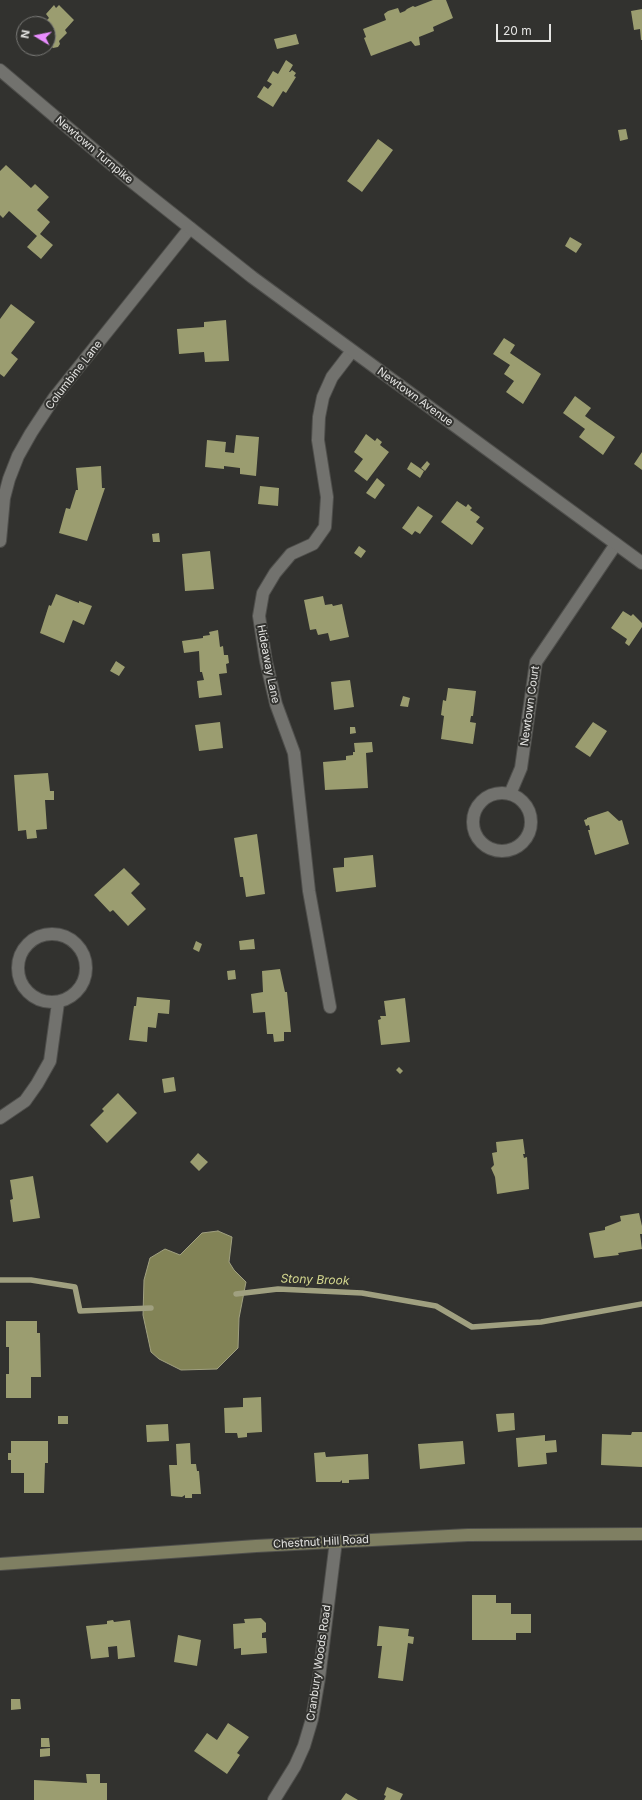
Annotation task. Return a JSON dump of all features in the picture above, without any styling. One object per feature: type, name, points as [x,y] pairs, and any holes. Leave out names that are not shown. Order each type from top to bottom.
[{"type":"main road","name":"Chestnut Hill Road","points":[[0,1564],[124,1554],[468,1535],[642,1534]]},
{"type":"street","name":"Newtown Turnpike","points":[[0,70],[190,228]]},
{"type":"street","name":"Newtown Avenue","points":[[190,228],[352,351],[642,563]]},
{"type":"street","name":"Columbine Lane","points":[[0,541],[4,498],[9,480],[18,456],[31,433],[54,398],[190,228]]},
{"type":"street","name":"Hideaway Lane","points":[[330,1007],[310,891],[294,753],[276,704],[266,661],[259,616],[263,593],[275,573],[291,554],[313,544],[325,527],[327,498],[318,440],[319,416],[323,397],[332,377],[352,351]]},
{"type":"street","name":"Newtown Court","points":[[510,794],[521,768],[536,662],[616,544]]},
{"type":"street","points":[[502,793],[510,794],[523,802],[531,816],[531,824],[525,839],[520,845],[505,851],[488,848],[476,836],[473,819],[479,804],[486,798],[502,793]]},
{"type":"street","points":[[56,934],[74,941],[85,958],[86,977],[75,994],[58,1003],[38,1000],[23,988],[17,969],[22,950],[37,937],[56,934]]},
{"type":"street","points":[[0,1118],[25,1101],[38,1084],[50,1061],[55,1035],[58,1003]]},
{"type":"street","name":"Cranbury Woods Road","points":[[274,1800],[295,1766],[304,1746],[312,1719],[319,1678],[336,1542]]},
{"type":"shaded area","points":[[218,1231],[232,1237],[229,1262],[234,1270],[246,1282],[239,1318],[238,1348],[217,1369],[181,1370],[159,1359],[151,1352],[143,1315],[144,1280],[150,1258],[165,1249],[180,1255],[202,1233]]},
{"type":"building","points":[[433,0],[446,0],[453,18],[433,27],[434,31],[419,37],[420,45],[415,46],[411,41],[371,56],[364,38],[366,37],[363,29],[386,20],[384,14],[388,11],[398,8],[400,13],[413,6],[415,7]]},
{"type":"building","points":[[54,5],[56,8],[59,5],[74,20],[65,30],[67,33],[59,41],[60,44],[58,47],[56,47],[56,16],[48,16],[46,14]]},
{"type":"building","points":[[642,9],[641,40],[640,29],[634,30],[631,11]]},
{"type":"building","points":[[296,34],[299,44],[277,49],[274,39]]},
{"type":"building","points":[[286,60],[293,65],[289,72],[292,70],[296,73],[294,76],[296,77],[286,93],[283,91],[273,107],[257,97],[264,86],[268,89],[272,84],[267,81],[273,71],[278,74]]},
{"type":"building","points":[[626,129],[628,139],[620,141],[618,130]]},
{"type":"building","points":[[378,139],[393,150],[362,192],[347,181]]},
{"type":"building","points":[[6,165],[31,188],[35,184],[49,197],[37,210],[50,222],[40,234],[53,245],[41,259],[27,247],[37,236],[9,211],[3,218],[0,215],[0,171]]},
{"type":"building","points":[[570,237],[582,244],[576,253],[565,246]]},
{"type":"building","points":[[11,304],[35,322],[11,353],[18,359],[4,377],[0,374],[0,319]]},
{"type":"building","points":[[226,320],[229,361],[205,362],[204,352],[179,354],[177,329],[204,327],[204,322]]},
{"type":"building","points":[[504,338],[515,345],[510,353],[541,374],[523,404],[506,392],[514,381],[504,374],[510,365],[493,354]]},
{"type":"building","points":[[575,396],[591,408],[585,416],[615,437],[603,455],[579,437],[585,429],[563,413]]},
{"type":"building","points":[[366,434],[375,441],[377,438],[382,442],[380,445],[389,452],[367,481],[354,471],[363,459],[354,452]]},
{"type":"building","points":[[236,435],[259,437],[256,476],[240,474],[240,468],[224,466],[224,469],[205,467],[207,440],[226,442],[225,452],[234,453]]},
{"type":"building","points":[[642,452],[642,470],[634,464]]},
{"type":"building","points":[[427,461],[430,464],[425,471],[421,468]]},
{"type":"building","points":[[411,462],[424,471],[420,478],[407,469]]},
{"type":"building","points":[[101,466],[102,488],[105,488],[87,541],[59,533],[66,508],[70,509],[76,490],[78,490],[76,468]]},
{"type":"building","points":[[377,478],[385,485],[375,499],[366,493]]},
{"type":"building","points":[[260,486],[279,488],[278,506],[258,504]]},
{"type":"building","points":[[457,501],[466,507],[468,504],[472,508],[470,510],[480,517],[476,522],[484,528],[472,545],[441,522]]},
{"type":"building","points":[[418,506],[433,516],[420,534],[415,531],[412,535],[402,528]]},
{"type":"building","points":[[159,533],[160,542],[153,542],[152,534]]},
{"type":"building","points":[[359,546],[366,551],[361,558],[354,553]]},
{"type":"building","points":[[210,551],[214,589],[185,591],[182,554]]},
{"type":"building","points":[[56,594],[79,603],[79,601],[92,606],[84,625],[73,620],[64,643],[40,633],[49,605],[51,606]]},
{"type":"building","points":[[323,596],[325,605],[332,604],[333,606],[342,604],[349,637],[330,641],[328,633],[318,635],[316,629],[310,630],[304,600]]},
{"type":"building","points":[[623,611],[631,616],[633,614],[642,623],[642,627],[629,646],[625,643],[627,639],[611,628]]},
{"type":"building","points":[[218,630],[220,647],[223,646],[224,655],[228,655],[229,663],[226,664],[227,673],[219,674],[222,695],[199,698],[197,681],[204,680],[202,672],[200,672],[199,651],[184,653],[182,641],[203,638],[203,636],[210,635],[209,632]]},
{"type":"building","points":[[116,661],[125,667],[119,676],[110,671]]},
{"type":"building","points":[[350,680],[354,707],[334,710],[331,682]]},
{"type":"building","points":[[448,688],[476,691],[473,716],[471,716],[470,722],[476,723],[473,744],[441,739],[444,716],[441,715],[443,700],[446,701]]},
{"type":"building","points":[[403,696],[410,698],[408,707],[400,706]]},
{"type":"building","points":[[220,722],[223,748],[199,751],[195,725]]},
{"type":"building","points":[[593,722],[607,731],[590,757],[575,747]]},
{"type":"building","points":[[350,727],[355,727],[356,733],[350,734]]},
{"type":"building","points":[[372,742],[373,752],[366,753],[368,788],[325,790],[323,762],[346,760],[346,756],[353,755],[353,752],[355,752],[354,743]]},
{"type":"building","points":[[48,773],[50,791],[54,791],[54,800],[45,800],[47,829],[36,830],[37,838],[27,839],[26,830],[18,831],[14,775]]},
{"type":"building","points":[[608,811],[619,821],[622,820],[629,844],[595,855],[588,830],[590,830],[589,825],[586,826],[584,820]]},
{"type":"building","points":[[257,834],[265,894],[246,897],[243,877],[240,877],[234,838]]},
{"type":"building","points":[[373,855],[376,887],[336,892],[333,868],[344,867],[344,858]]},
{"type":"building","points":[[124,868],[140,884],[131,893],[146,909],[128,926],[113,910],[110,912],[94,895]]},
{"type":"building","points":[[254,939],[255,949],[240,950],[239,941]]},
{"type":"building","points":[[196,941],[202,944],[199,952],[193,949]]},
{"type":"building","points":[[280,969],[285,992],[287,992],[291,1032],[284,1032],[284,1041],[274,1042],[273,1034],[267,1034],[265,1012],[253,1013],[251,994],[263,992],[262,971]]},
{"type":"building","points":[[235,970],[236,979],[228,980],[227,971]]},
{"type":"building","points":[[137,997],[170,1000],[169,1014],[158,1013],[156,1028],[148,1027],[147,1042],[129,1040],[134,1006],[136,1006]]},
{"type":"building","points":[[405,998],[410,1042],[381,1045],[378,1020],[381,1019],[380,1016],[386,1016],[384,1001]]},
{"type":"building","points":[[399,1067],[403,1071],[400,1074],[396,1070]]},
{"type":"building","points":[[174,1077],[176,1091],[164,1093],[162,1079]]},
{"type":"building","points":[[118,1093],[137,1113],[107,1143],[90,1125],[104,1111],[102,1109]]},
{"type":"building","points":[[523,1139],[525,1154],[523,1154],[524,1158],[527,1157],[529,1189],[497,1194],[495,1177],[491,1168],[494,1165],[492,1153],[497,1152],[496,1142]]},
{"type":"building","points":[[198,1153],[208,1162],[199,1171],[190,1162]]},
{"type":"building","points":[[33,1176],[40,1218],[13,1222],[10,1200],[13,1199],[10,1180]]},
{"type":"building","points":[[639,1213],[642,1226],[642,1234],[640,1234],[642,1249],[618,1253],[619,1255],[594,1258],[589,1233],[605,1230],[605,1227],[621,1221],[620,1216]]},
{"type":"building","points":[[6,1321],[37,1321],[37,1333],[40,1333],[41,1377],[31,1377],[31,1398],[6,1398],[6,1374],[9,1374],[9,1347],[6,1347]]},
{"type":"building","points":[[261,1397],[262,1432],[247,1433],[247,1437],[238,1438],[237,1433],[225,1433],[224,1408],[243,1407],[243,1398]]},
{"type":"building","points":[[514,1413],[515,1430],[498,1432],[496,1414]]},
{"type":"building","points":[[58,1416],[68,1416],[68,1424],[58,1424]]},
{"type":"building","points":[[168,1424],[169,1441],[147,1442],[146,1425]]},
{"type":"building","points":[[632,1432],[642,1432],[642,1467],[601,1465],[602,1434],[631,1435]]},
{"type":"building","points":[[545,1435],[545,1441],[556,1440],[557,1452],[546,1453],[547,1464],[518,1467],[516,1438]]},
{"type":"building","points":[[11,1441],[48,1441],[48,1463],[45,1463],[44,1493],[24,1493],[24,1473],[11,1473],[11,1460],[8,1460],[8,1453],[11,1453]]},
{"type":"building","points":[[463,1441],[465,1464],[420,1469],[418,1444]]},
{"type":"building","points":[[190,1443],[191,1464],[196,1464],[197,1471],[199,1471],[201,1494],[192,1494],[192,1498],[185,1498],[185,1495],[182,1497],[171,1496],[169,1465],[177,1465],[176,1444]]},
{"type":"building","points":[[325,1452],[326,1457],[368,1454],[369,1479],[349,1480],[349,1483],[342,1483],[342,1480],[340,1482],[316,1482],[314,1453]]},
{"type":"building","points":[[472,1595],[496,1595],[496,1603],[511,1603],[511,1614],[531,1614],[531,1633],[516,1633],[516,1640],[472,1640]]},
{"type":"building","points":[[261,1618],[266,1623],[266,1632],[262,1633],[262,1638],[266,1638],[267,1653],[241,1655],[241,1648],[234,1649],[233,1624],[245,1623],[244,1619]]},
{"type":"building","points":[[113,1620],[114,1622],[130,1620],[135,1657],[118,1659],[117,1646],[108,1647],[109,1657],[91,1659],[86,1626],[107,1624],[107,1621]]},
{"type":"building","points":[[379,1626],[409,1629],[408,1636],[414,1637],[413,1644],[408,1643],[403,1681],[378,1678],[382,1646],[377,1646]]},
{"type":"building","points":[[178,1635],[201,1640],[197,1666],[174,1662]]},
{"type":"building","points":[[11,1699],[20,1699],[21,1709],[11,1710]]},
{"type":"building","points":[[228,1723],[249,1737],[237,1753],[240,1755],[227,1774],[194,1751],[207,1733],[217,1740]]},
{"type":"building","points":[[41,1738],[49,1738],[50,1747],[41,1747]]},
{"type":"building","points":[[50,1748],[50,1756],[40,1757],[40,1749]]},
{"type":"building","points":[[86,1774],[100,1774],[100,1783],[107,1783],[107,1800],[34,1800],[34,1780],[87,1783]]},
{"type":"building","points":[[387,1787],[403,1794],[400,1800],[384,1800]]},
{"type":"building","points":[[346,1793],[358,1800],[341,1800]]},
{"type":"waterway","name":"Stony Brook","points":[[0,1280],[31,1280],[75,1287],[80,1311],[151,1308]]},
{"type":"waterway","name":"Stony Brook","points":[[236,1294],[278,1289],[362,1293],[436,1306],[472,1327],[541,1322],[642,1304]]}]
